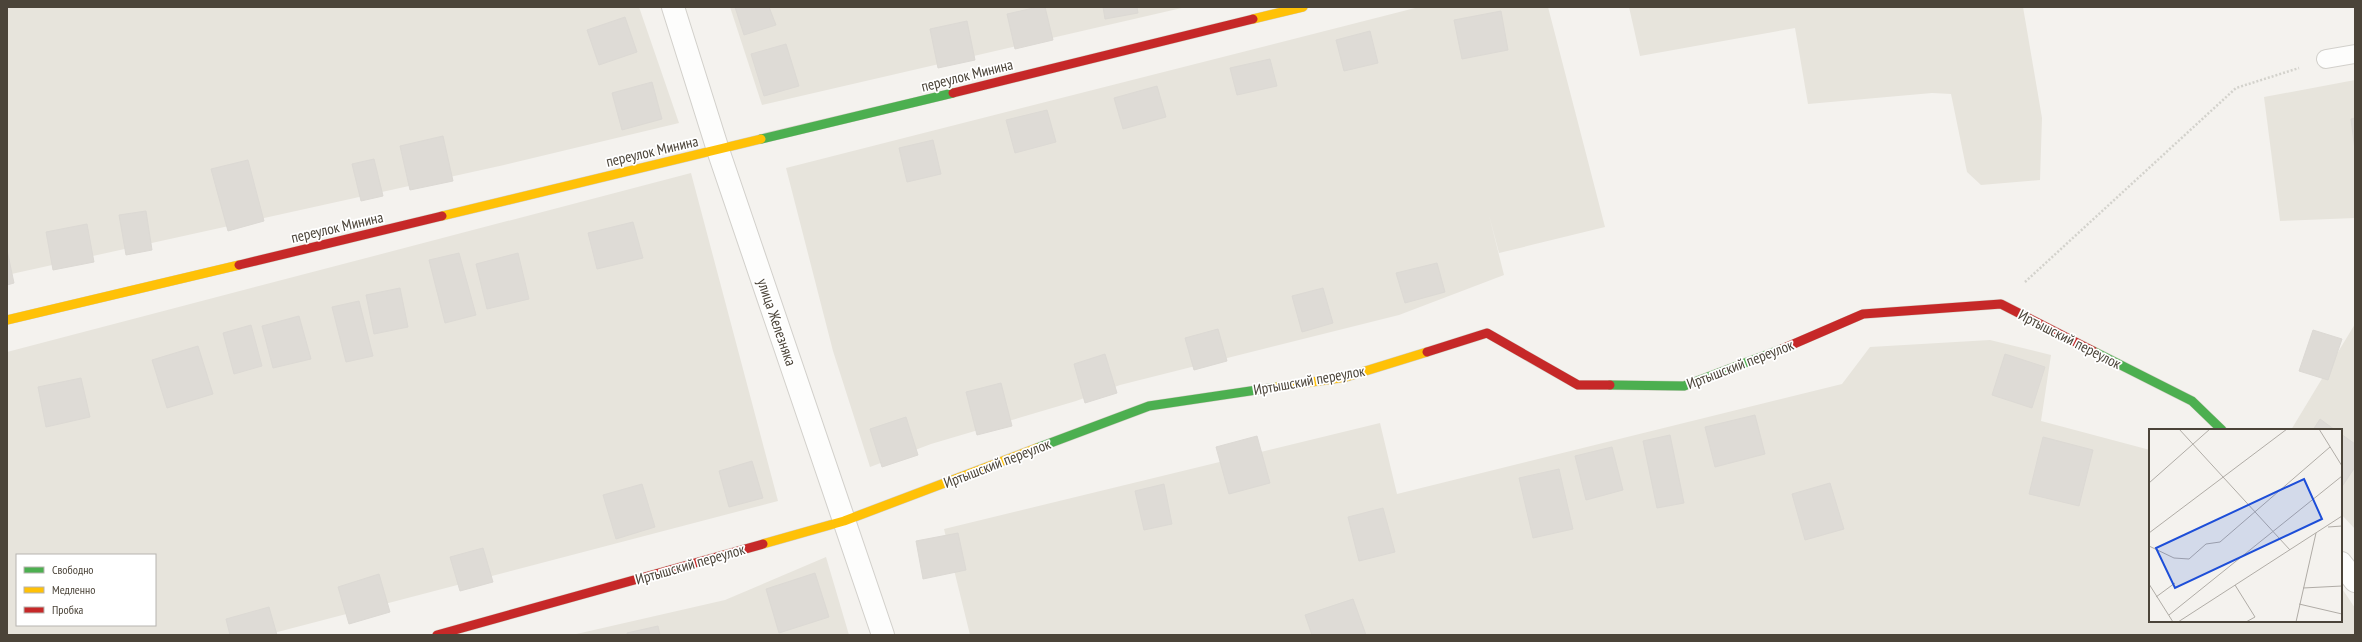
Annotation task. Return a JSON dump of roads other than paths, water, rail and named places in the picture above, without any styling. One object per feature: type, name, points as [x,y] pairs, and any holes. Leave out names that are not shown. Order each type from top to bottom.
[{"type":"street","name":"улица Железняка","points":[[673,7],[718,150],[883,635]]},
{"type":"street","name":"переулок Минина","points":[[7,320],[718,150],[1303,7]]},
{"type":"street","name":"Иртышский переулок","points":[[437,635],[844,521],[1149,406],[1346,377],[1487,333],[1578,385],[1684,386],[1777,351],[1863,314],[2000,304],[2192,401],[2221,429]]},
{"type":"street","points":[[2342,564],[2355,581]]},
{"type":"lane","points":[[2326,59],[2355,54]]}]
